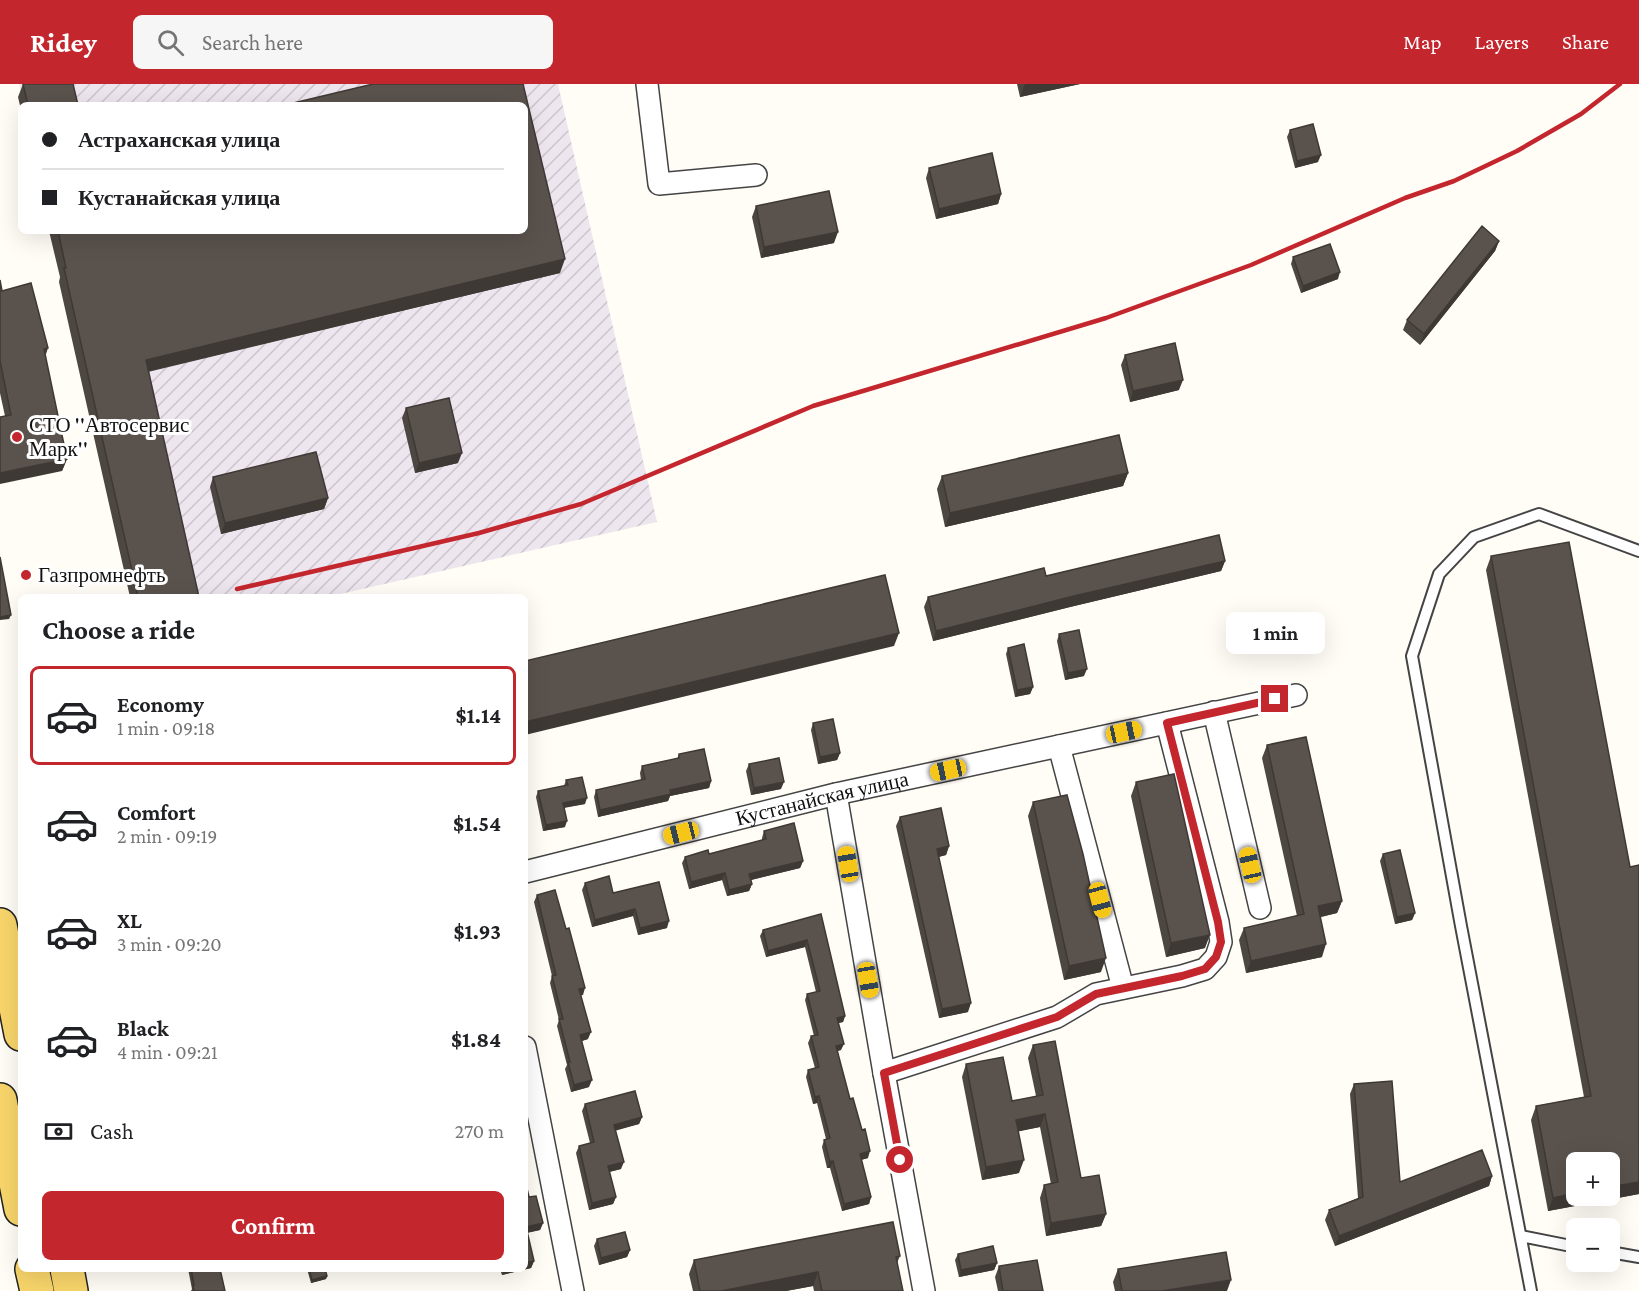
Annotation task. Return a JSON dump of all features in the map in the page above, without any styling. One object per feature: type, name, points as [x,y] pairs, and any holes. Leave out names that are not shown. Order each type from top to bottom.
[{"type":"main road","points":[[0,925],[18,1021]]},
{"type":"main road","points":[[0,1100],[18,1193]]},
{"type":"main road","points":[[33,1272],[37,1291]]},
{"type":"main road","points":[[68,1272],[72,1291]]},
{"type":"street","points":[[647,84],[658,184],[756,175]]},
{"type":"street","name":"Кустанайская улица","points":[[528,871],[836,794],[1296,695]]},
{"type":"street","points":[[1214,712],[1260,908]]},
{"type":"street","points":[[884,1073],[1057,1017],[1096,994],[1205,969],[1216,957],[1221,942],[1218,922],[1167,723]]},
{"type":"street","points":[[1059,746],[1123,988]]},
{"type":"street","points":[[836,794],[924,1291]]},
{"type":"street","points":[[528,1062],[573,1291]]},
{"type":"lane","points":[[1531,1291],[1412,656],[1439,574],[1474,537],[1539,514],[1639,551]]},
{"type":"lane","points":[[1521,1236],[1566,1245]]},
{"type":"lane","points":[[1620,1254],[1639,1257]]},
{"type":"shaded area","points":[[19,84],[558,84],[657,522],[340,594],[135,594],[54,234],[528,234],[528,102],[23,102]]},
{"type":"building","points":[[23,84],[73,84],[77,102],[27,102]]},
{"type":"building","points":[[373,84],[523,84],[527,102],[298,102]]},
{"type":"building","points":[[528,105],[565,259],[146,360],[198,594],[137,594],[64,268],[66,268],[59,234],[528,234]]},
{"type":"building","points":[[1313,124],[1321,155],[1297,161],[1290,130]]},
{"type":"building","points":[[992,153],[1001,194],[939,209],[929,168]]},
{"type":"building","points":[[829,191],[838,232],[764,247],[756,206]]},
{"type":"building","points":[[1482,226],[1499,241],[1424,334],[1407,320]]},
{"type":"building","points":[[1330,244],[1340,272],[1303,286],[1293,257]]},
{"type":"building","points":[[0,280],[2,291],[31,283],[48,348],[44,349],[67,459],[0,473],[0,417],[11,415],[0,361]]},
{"type":"building","points":[[1175,343],[1183,380],[1133,391],[1125,355]]},
{"type":"building","points":[[449,398],[462,453],[419,463],[406,408]]},
{"type":"building","points":[[1119,435],[1128,473],[950,513],[942,476]]},
{"type":"building","points":[[316,452],[328,498],[225,523],[213,477]]},
{"type":"building","points":[[1219,535],[1225,561],[936,631],[928,597],[1044,568],[1046,576]]},
{"type":"building","points":[[1569,542],[1630,867],[1639,865],[1639,1182],[1620,1185],[1620,1152],[1566,1152],[1566,1195],[1553,1198],[1536,1106],[1591,1096],[1491,556]]},
{"type":"building","points":[[0,557],[11,615],[0,617]]},
{"type":"building","points":[[885,575],[899,633],[528,721],[528,660]]},
{"type":"building","points":[[1079,630],[1087,669],[1068,673],[1059,634]]},
{"type":"building","points":[[1024,644],[1033,687],[1017,690],[1008,648]]},
{"type":"building","points":[[833,719],[840,753],[820,757],[813,723]]},
{"type":"building","points":[[1306,737],[1342,901],[1318,906],[1326,944],[1251,961],[1244,928],[1304,914],[1267,745]]},
{"type":"building","points":[[704,749],[711,781],[670,790],[671,794],[600,810],[596,790],[645,779],[642,766],[679,758],[679,754]]},
{"type":"building","points":[[779,758],[784,782],[754,788],[749,764]]},
{"type":"building","points":[[1174,774],[1210,935],[1171,943],[1136,782]]},
{"type":"building","points":[[582,777],[587,798],[563,803],[567,821],[546,825],[538,791],[568,785],[566,780]]},
{"type":"building","points":[[1067,795],[1083,854],[1106,958],[1069,966],[1033,802]]},
{"type":"building","points":[[941,808],[949,846],[937,849],[971,1003],[942,1009],[900,817]]},
{"type":"building","points":[[794,823],[803,861],[749,874],[752,884],[729,890],[725,873],[691,882],[685,857],[708,850],[709,854],[766,839],[764,831]]},
{"type":"building","points":[[1400,850],[1415,913],[1397,917],[1383,854]]},
{"type":"building","points":[[609,876],[613,893],[659,882],[669,921],[640,928],[635,909],[595,920],[585,883]]},
{"type":"building","points":[[555,890],[566,929],[569,928],[585,988],[579,989],[591,1032],[580,1035],[592,1080],[574,1085],[559,1019],[563,1019],[552,976],[556,975],[537,895]]},
{"type":"building","points":[[821,914],[845,1016],[837,1018],[844,1044],[836,1046],[850,1099],[853,1098],[862,1130],[865,1129],[870,1151],[860,1154],[871,1197],[844,1204],[833,1161],[830,1162],[824,1140],[830,1138],[819,1096],[815,1097],[808,1070],[819,1067],[811,1036],[818,1035],[807,994],[820,991],[807,940],[768,951],[763,930]]},
{"type":"building","points":[[1055,1041],[1081,1178],[1099,1175],[1106,1214],[1051,1223],[1044,1185],[1058,1182],[1045,1114],[1016,1120],[1024,1160],[986,1167],[966,1064],[1003,1057],[1012,1101],[1043,1095],[1033,1045]]},
{"type":"building","points":[[1392,1081],[1400,1182],[1482,1150],[1492,1176],[1339,1236],[1329,1210],[1363,1197],[1354,1084]]},
{"type":"building","points":[[635,1091],[642,1117],[614,1125],[624,1162],[608,1166],[616,1197],[592,1203],[579,1146],[594,1142],[585,1104]]},
{"type":"building","points":[[528,1193],[529,1197],[536,1196],[543,1223],[528,1227]]},
{"type":"building","points":[[893,1222],[900,1256],[896,1257],[903,1291],[822,1291],[818,1272],[721,1291],[700,1291],[694,1260]]},
{"type":"building","points":[[625,1232],[630,1250],[601,1258],[597,1239]]},
{"type":"building","points":[[528,1236],[534,1261],[528,1262]]},
{"type":"building","points":[[993,1246],[997,1263],[961,1270],[958,1254]]},
{"type":"building","points":[[1226,1252],[1231,1280],[1162,1291],[1122,1291],[1118,1269]]},
{"type":"building","points":[[1037,1260],[1043,1291],[1003,1291],[999,1266]]},
{"type":"building","points":[[192,1272],[221,1272],[225,1291],[194,1291]]},
{"type":"building","points":[[310,1272],[326,1272],[327,1276],[312,1280]]},
{"type":"railway","points":[[237,589],[479,533],[581,504],[813,406],[1106,318],[1251,265],[1405,198],[1454,181],[1517,151],[1581,114],[1620,84]]},
{"type":"place","name":"СТО ''Автосервис Марк''","points":[[17,437]]},
{"type":"place","name":"Газпромнефть","points":[[26,575]]},
{"type":"route","points":[[900,1160],[884,1073],[1057,1017],[1096,994],[1205,969],[1216,957],[1221,942],[1218,922],[1167,723],[1275,699]]}]
